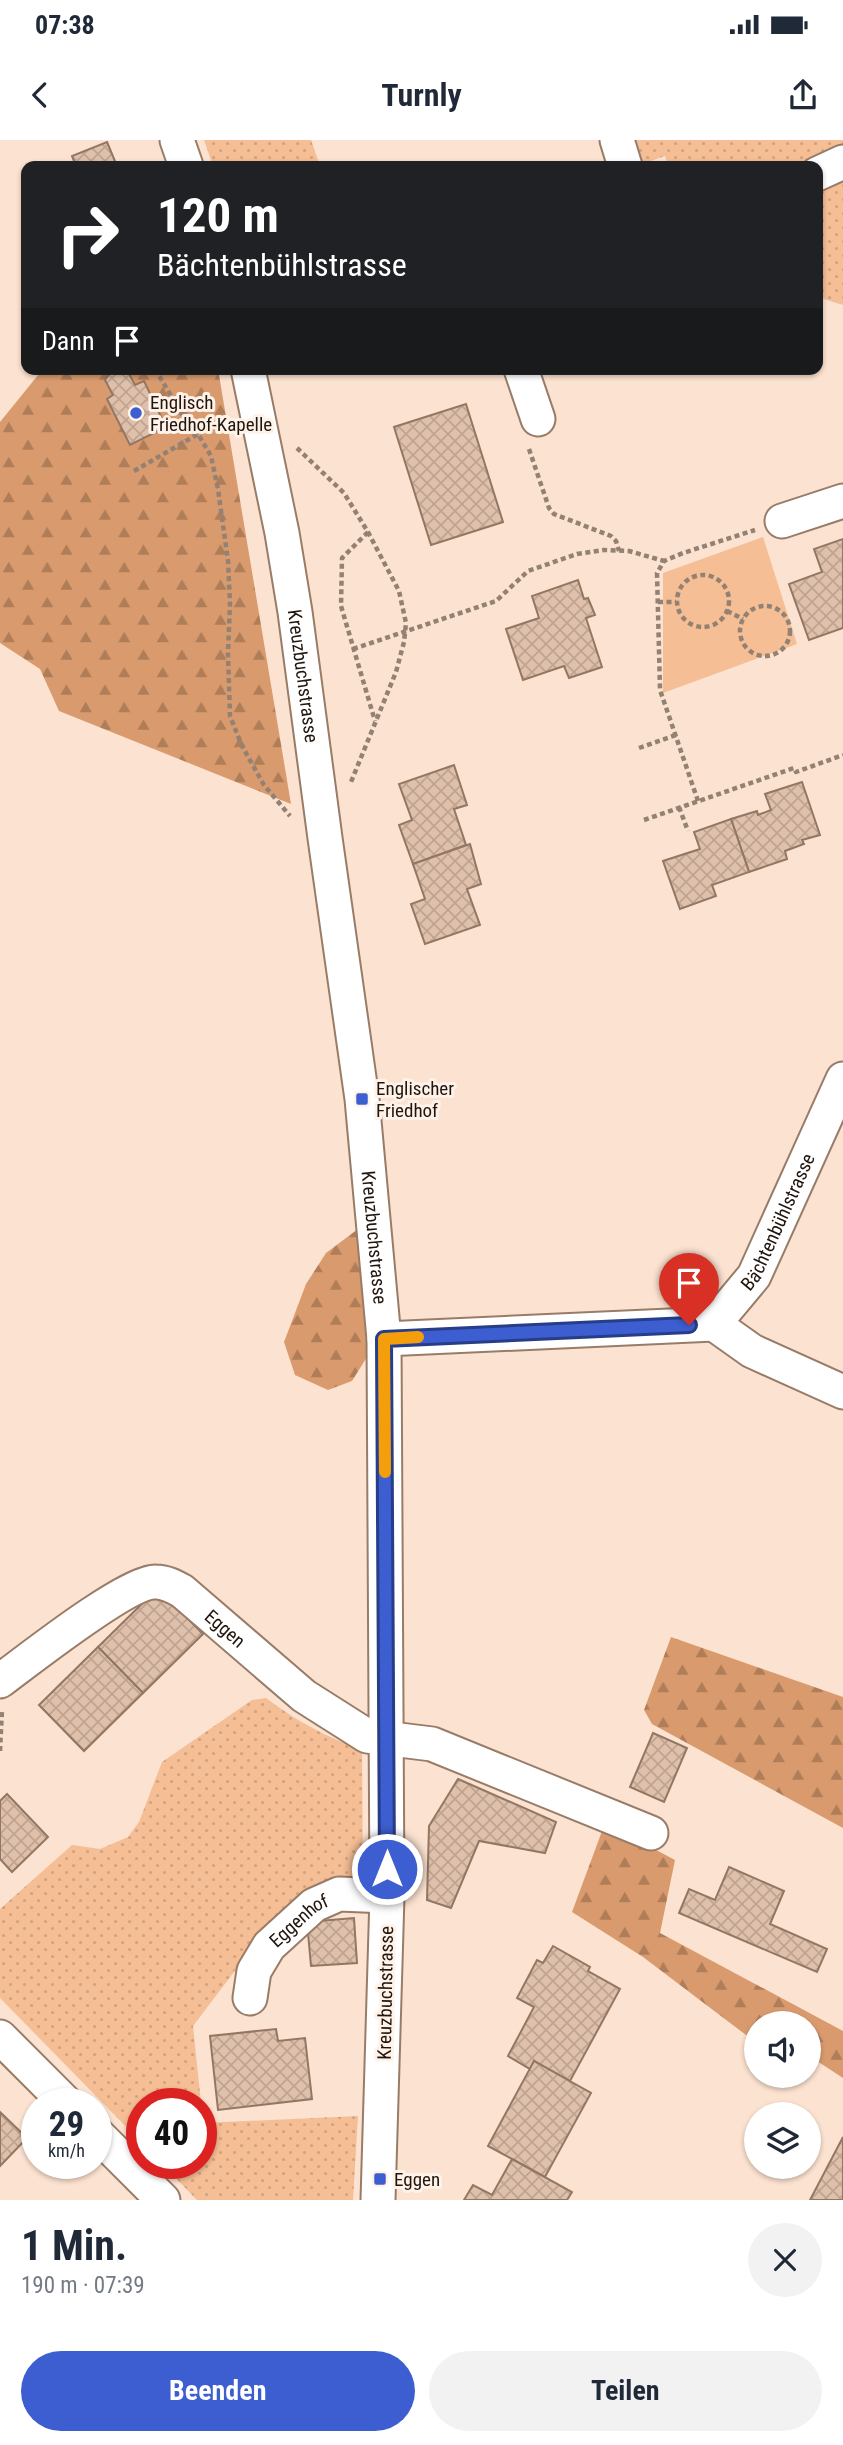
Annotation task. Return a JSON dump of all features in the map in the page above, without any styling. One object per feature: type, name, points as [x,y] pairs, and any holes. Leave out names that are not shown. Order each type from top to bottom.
[{"type":"street","points":[[177,140],[184,161]]},
{"type":"street","points":[[617,140],[623,161]]},
{"type":"street","points":[[823,171],[843,162]]},
{"type":"street","name":"Kreuzbuchstrasse","points":[[249,375],[282,533],[362,1098],[384,1339],[387,1896],[378,2200]]},
{"type":"street","points":[[522,375],[533,432]]},
{"type":"street","points":[[782,521],[843,501]]},
{"type":"street","name":"Bächtenbühlstrasse","points":[[714,1324],[754,1276],[843,1079]]},
{"type":"street","points":[[384,1339],[714,1324],[752,1351],[843,1392]]},
{"type":"street","name":"Eggen","points":[[0,1681],[124,1593],[155,1582],[170,1585],[181,1591],[304,1696],[367,1736],[432,1744],[651,1833]]},
{"type":"street","name":"Eggenhof","points":[[250,1998],[254,1971],[269,1946],[314,1905],[339,1894],[387,1896]]},
{"type":"street","points":[[0,2037],[50,2088]]},
{"type":"street","points":[[112,2149],[163,2200]]},
{"type":"path","points":[[159,375],[211,456],[218,489],[228,561],[230,716],[242,746],[264,785],[304,832],[324,838]]},
{"type":"path","points":[[533,432],[549,508],[554,514],[611,536],[619,551]]},
{"type":"path","points":[[134,471],[198,434]]},
{"type":"path","points":[[296,447],[344,493],[368,531],[399,591],[406,623],[396,672],[350,785]]},
{"type":"path","points":[[698,801],[660,690],[657,573],[664,561],[682,553],[782,521]]},
{"type":"path","points":[[368,531],[342,558],[341,606],[375,722]]},
{"type":"path","points":[[353,649],[496,601],[527,571],[577,554],[604,550],[629,551],[664,561]]},
{"type":"path","points":[[707,575],[716,578],[728,592],[727,611],[715,624],[698,627],[683,618],[677,602],[682,585],[689,579],[707,575]]},
{"type":"path","points":[[658,602],[677,602]]},
{"type":"path","points":[[758,607],[777,609],[789,624],[790,634],[786,643],[780,651],[771,655],[752,653],[741,638],[743,618],[758,607]]},
{"type":"path","points":[[727,611],[743,618]]},
{"type":"path","points":[[639,748],[676,736]]},
{"type":"path","points":[[644,820],[794,768],[796,772],[843,755]]},
{"type":"path","points":[[679,807],[688,831]]},
{"type":"shaded area","points":[[204,140],[311,140],[318,161],[211,161]]},
{"type":"shaded area","points":[[631,140],[843,140],[843,151],[819,161],[666,161],[665,156],[651,161],[638,161]]},
{"type":"shaded area","points":[[843,180],[843,305],[823,299],[823,188]]},
{"type":"shaded area","points":[[763,537],[797,644],[663,693],[663,573]]},
{"type":"shaded area","points":[[266,1698],[312,1728],[362,1750],[363,1880],[256,1943],[193,2026],[199,2088],[126,2088],[126,2127],[112,2112],[112,2088],[88,2088],[0,1998],[0,1909],[72,1845],[100,1849],[128,1837],[139,1822],[162,1762],[252,1700]]},
{"type":"shaded area","points":[[358,2116],[353,2200],[197,2200],[177,2179],[217,2179],[217,2122]]},
{"type":"green space","points":[[38,375],[219,375],[291,804],[59,711],[40,669],[0,643],[0,422]]},
{"type":"green space","points":[[358,1229],[367,1357],[352,1381],[328,1390],[295,1375],[284,1342],[306,1284],[326,1253]]},
{"type":"green space","points":[[671,1637],[843,1697],[843,1828],[652,1724],[644,1710]]},
{"type":"green space","points":[[605,1823],[675,1860],[660,1933],[806,2011],[744,2011],[744,2033],[643,1957],[572,1912]]},
{"type":"green space","points":[[821,2019],[843,2031],[843,2078],[821,2064]]},
{"type":"building","points":[[107,142],[115,161],[74,161],[72,156]]},
{"type":"building","name":"Englisch Friedhof-Kapelle","points":[[109,375],[130,375],[135,385],[144,381],[166,427],[130,445],[107,399],[113,395],[105,380]]},
{"type":"building","points":[[466,404],[503,522],[431,545],[394,427]]},
{"type":"building","points":[[843,539],[843,628],[809,640],[789,584],[822,572],[814,549]]},
{"type":"building","points":[[578,580],[584,599],[588,598],[595,615],[586,618],[602,667],[569,678],[564,666],[523,680],[506,629],[539,618],[532,596]]},
{"type":"building","points":[[454,765],[467,805],[454,809],[466,845],[413,864],[399,825],[412,820],[399,784]]},
{"type":"building","points":[[802,782],[820,835],[802,840],[804,844],[785,851],[787,859],[749,872],[731,819],[771,810],[765,794]]},
{"type":"building","points":[[731,819],[749,872],[712,885],[716,896],[680,909],[663,861],[700,849],[694,832]]},
{"type":"building","points":[[470,844],[481,884],[467,889],[480,925],[425,944],[411,904],[425,899],[413,864]]},
{"type":"building","points":[[158,1588],[203,1634],[143,1693],[98,1647]]},
{"type":"building","points":[[98,1647],[143,1693],[84,1751],[39,1705]]},
{"type":"building","points":[[653,1733],[687,1748],[664,1802],[630,1787]]},
{"type":"building","points":[[458,1779],[556,1822],[545,1853],[479,1841],[451,1908],[427,1900],[429,1826]]},
{"type":"building","points":[[7,1794],[48,1837],[12,1872],[0,1859],[0,1801]]},
{"type":"building","points":[[729,1867],[784,1891],[770,1924],[827,1949],[817,1972],[679,1913],[689,1889],[715,1900]]},
{"type":"building","points":[[354,1918],[357,1963],[311,1966],[307,1922]]},
{"type":"building","points":[[553,1946],[590,1967],[588,1971],[620,1989],[570,2081],[534,2061],[530,2069],[508,2056],[534,2007],[517,1998],[537,1960],[543,1963]]},
{"type":"building","points":[[276,2029],[278,2041],[305,2038],[312,2099],[218,2110],[210,2036]]},
{"type":"building","points":[[534,2061],[591,2093],[545,2177],[488,2146]]},
{"type":"building","points":[[0,2112],[21,2132],[21,2144],[0,2166]]},
{"type":"building","points":[[843,2137],[843,2200],[810,2200]]},
{"type":"building","points":[[512,2159],[572,2192],[567,2200],[464,2200],[473,2185],[492,2195]]},
{"type":"slow traffic","points":[[385,1472],[384,1339],[418,1337]]},
{"type":"place","name":"Englisch Friedhof-Kapelle","points":[[136,413]]},
{"type":"place","name":"Englischer Friedhof","points":[[362,1099]]},
{"type":"place","name":"Eggen","points":[[380,2179]]},
{"type":"route","points":[[387,1869],[384,1339],[689,1325]]}]
